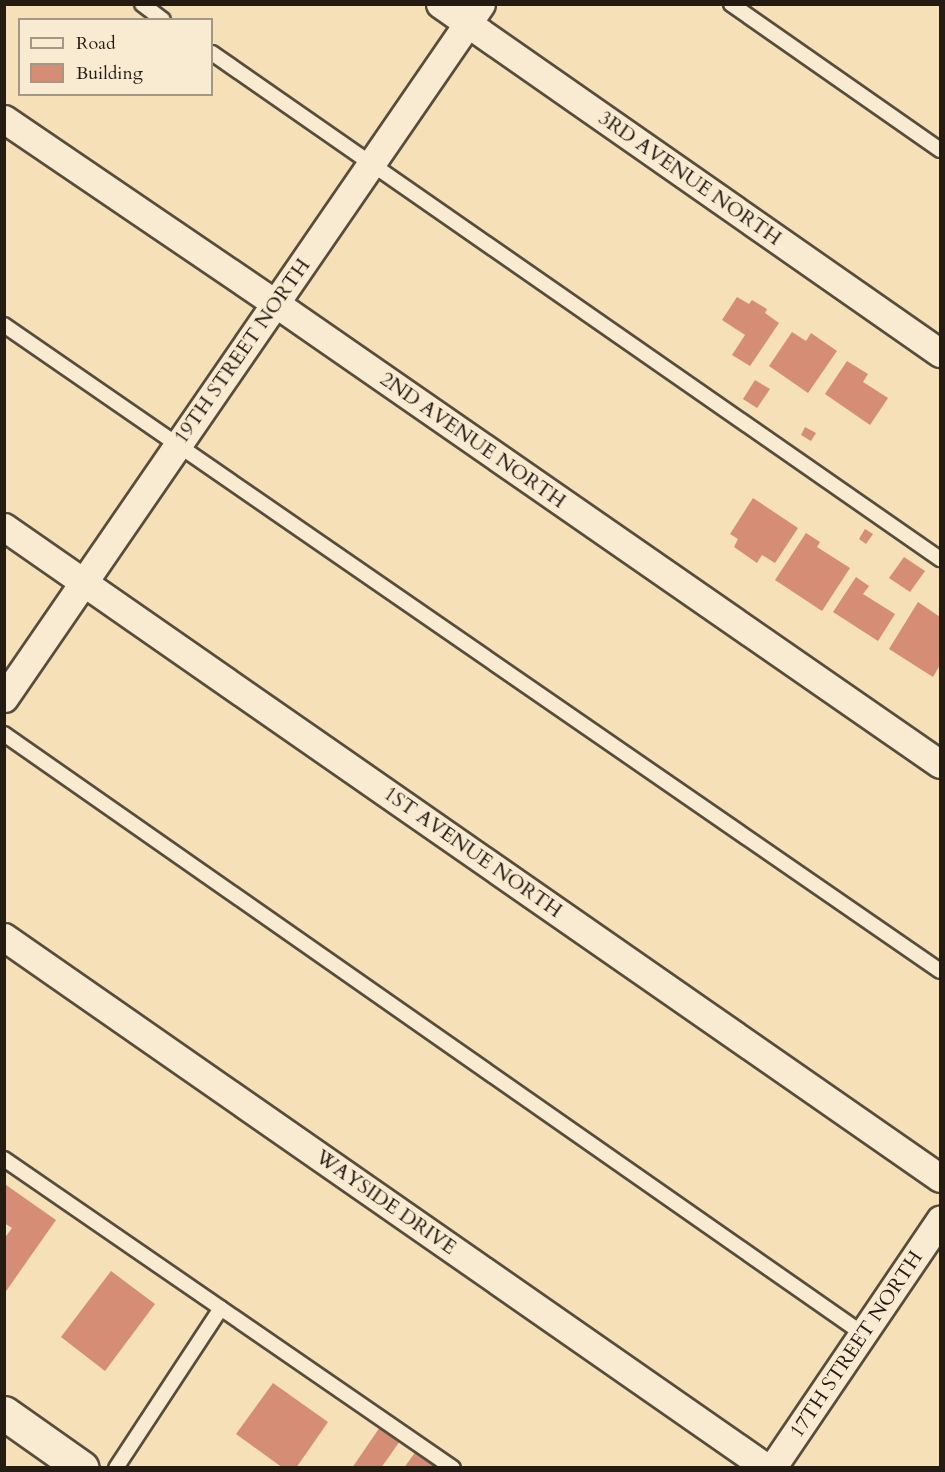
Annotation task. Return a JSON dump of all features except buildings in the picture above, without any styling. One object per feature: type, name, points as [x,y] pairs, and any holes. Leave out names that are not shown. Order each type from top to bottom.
[{"type":"main road","points":[[10,1421],[82,1467]]},
{"type":"street","name":"3RD AVENUE NORTH","points":[[440,4],[475,14],[940,353]]},
{"type":"street","name":"19TH STREET NORTH","points":[[4,698],[475,14]]},
{"type":"street","name":"2ND AVENUE NORTH","points":[[4,119],[276,303],[940,764]]},
{"type":"street","name":"1ST AVENUE NORTH","points":[[4,527],[940,1178]]},
{"type":"street","name":"WAYSIDE DRIVE","points":[[4,937],[767,1467]]},
{"type":"street","name":"17TH STREET NORTH","points":[[772,1467],[940,1221]]},
{"type":"lane","points":[[142,4],[161,18]]},
{"type":"lane","points":[[731,4],[940,150]]},
{"type":"lane","points":[[213,54],[940,559]]},
{"type":"lane","points":[[4,325],[940,971]]},
{"type":"lane","points":[[4,735],[863,1335]]},
{"type":"lane","points":[[4,1159],[453,1467]]},
{"type":"lane","points":[[116,1467],[221,1308]]}]
